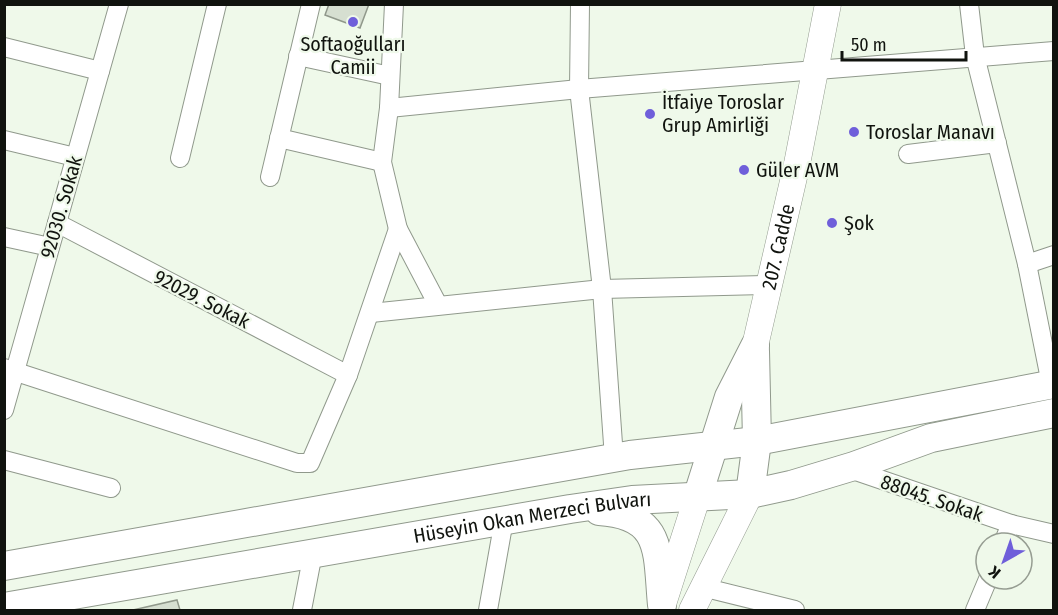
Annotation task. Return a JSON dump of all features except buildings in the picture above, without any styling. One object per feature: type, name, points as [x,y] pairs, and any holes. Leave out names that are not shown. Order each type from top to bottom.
[{"type":"main road","points":[[750,494],[757,441],[755,346]]},
{"type":"main road","points":[[697,498],[729,398],[755,346]]},
{"type":"main road","name":"Hüseyin Okan Merzeci Bulvarı","points":[[4,566],[614,458],[757,441],[1052,384]]},
{"type":"main road","name":"Hüseyin Okan Merzeci Bulvarı","points":[[4,607],[99,600],[313,553],[570,509],[632,500],[750,494],[791,485],[847,468],[931,438],[1053,413]]},
{"type":"main road","points":[[570,509],[613,512],[636,520],[651,532],[657,549],[661,608]]},
{"type":"street","name":"92030. Sokak","points":[[4,410],[10,369],[50,247],[119,4]]},
{"type":"street","points":[[180,158],[217,4]]},
{"type":"street","points":[[270,177],[311,4]]},
{"type":"street","points":[[394,4],[389,108],[382,162],[398,229],[438,305]]},
{"type":"street","points":[[579,4],[579,89],[602,289],[614,458]]},
{"type":"street","name":"207. Cadde","points":[[755,346],[828,4]]},
{"type":"street","points":[[969,4],[975,56],[1027,264],[1052,384]]},
{"type":"street","points":[[4,47],[100,71]]},
{"type":"street","points":[[389,108],[579,89],[1053,51]]},
{"type":"street","points":[[298,56],[390,76]]},
{"type":"street","points":[[279,138],[382,162]]},
{"type":"street","points":[[4,140],[75,157]]},
{"type":"street","points":[[908,154],[997,143]]},
{"type":"street","name":"92029. Sokak","points":[[57,223],[348,375]]},
{"type":"street","points":[[10,369],[297,464],[310,463],[348,375],[398,229]]},
{"type":"street","points":[[4,237],[50,247]]},
{"type":"street","points":[[1027,264],[1053,255]]},
{"type":"street","points":[[371,313],[602,289],[769,285]]},
{"type":"street","points":[[4,460],[111,488]]},
{"type":"street","name":"88045. Sokak","points":[[847,468],[1011,524],[1053,534]]},
{"type":"street","points":[[692,610],[750,494]]},
{"type":"street","points":[[661,608],[697,498]]},
{"type":"street","points":[[488,610],[504,520]]},
{"type":"street","points":[[1008,531],[1011,524]]},
{"type":"street","points":[[302,610],[313,553]]},
{"type":"street","points":[[702,587],[795,610]]},
{"type":"street","points":[[975,610],[983,591]]},
{"type":"place","name":"Softaoğulları Camii","points":[[353,22]]},
{"type":"place","name":"İtfaiye Toroslar Grup Amirliği","points":[[650,114]]},
{"type":"place","name":"Toroslar Manavı","points":[[854,132]]},
{"type":"place","name":"Güler AVM","points":[[744,170]]},
{"type":"place","name":"Şok","points":[[832,223]]}]
